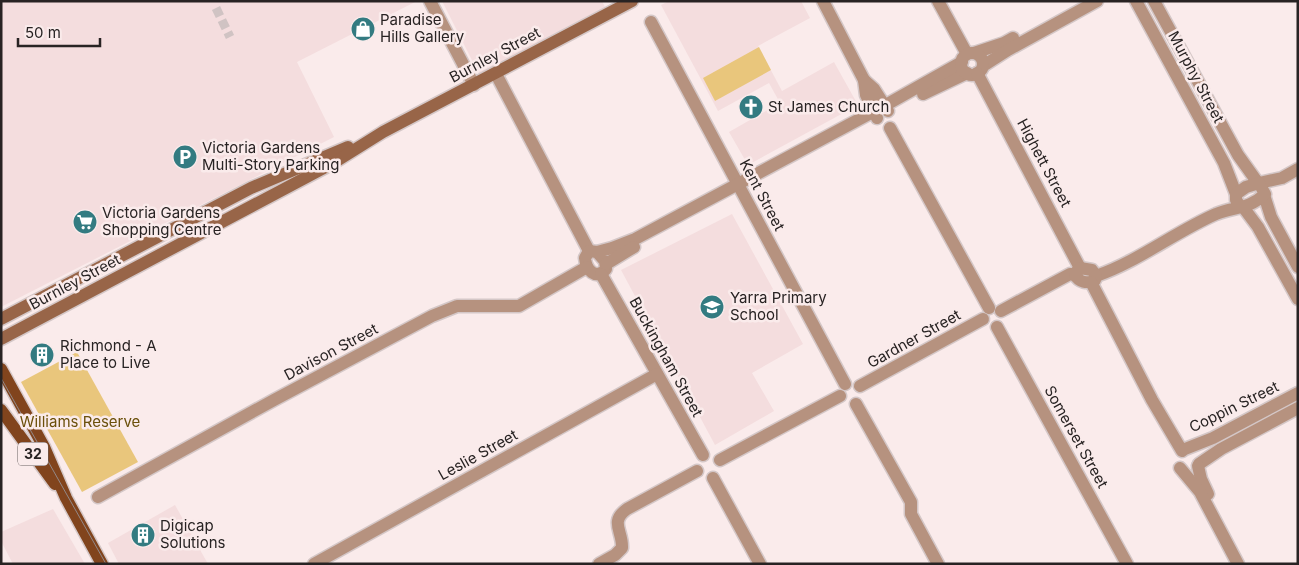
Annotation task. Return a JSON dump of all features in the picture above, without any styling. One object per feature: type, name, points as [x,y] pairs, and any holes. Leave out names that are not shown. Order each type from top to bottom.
[{"type":"main road","name":"Burnley Street","points":[[1,339],[335,162],[374,137],[496,74],[623,3]]},
{"type":"main road","name":"Burnley Street","points":[[1,319],[251,188],[374,137]]},
{"type":"main road","points":[[251,188],[259,202]]},
{"type":"main road","points":[[128,251],[136,269]]},
{"type":"main road","name":"32","points":[[1,369],[44,447],[66,498],[102,564]]},
{"type":"main road","name":"32","points":[[1,410],[66,498]]},
{"type":"street","points":[[430,1],[474,85]]},
{"type":"street","points":[[823,1],[864,80],[866,95],[880,112]]},
{"type":"street","name":"Highett Street","points":[[938,1],[972,63],[1078,271]]},
{"type":"street","points":[[669,224],[604,269],[594,274],[587,267],[585,258],[593,252],[622,245],[669,224],[972,63],[1008,50],[1081,1]]},
{"type":"street","points":[[1053,20],[1097,1]]},
{"type":"street","name":"Murphy Street","points":[[1136,1],[1226,169],[1239,201],[1260,230],[1298,299]]},
{"type":"street","name":"Murphy Street","points":[[1154,1],[1242,161],[1262,189],[1274,222],[1298,268]]},
{"type":"street","name":"Kent Street","points":[[651,22],[845,384]]},
{"type":"street","points":[[496,74],[593,252]]},
{"type":"street","points":[[890,128],[991,313]]},
{"type":"street","points":[[1226,169],[1242,161]]},
{"type":"street","points":[[1239,201],[1255,203],[1262,189],[1298,169]]},
{"type":"street","points":[[1094,279],[1239,201],[1246,187],[1262,189]]},
{"type":"street","points":[[1260,230],[1274,222]]},
{"type":"street","name":"Buckingham Street","points":[[593,252],[604,269],[657,374],[703,455]]},
{"type":"street","name":"Davison Street","points":[[98,497],[432,316],[457,306],[519,306],[587,267]]},
{"type":"street","points":[[1078,271],[1092,270],[1094,279],[1148,393],[1183,450]]},
{"type":"street","name":"Gardner Street","points":[[860,386],[991,313],[1078,271]]},
{"type":"street","name":"Somerset Street","points":[[991,313],[1003,320],[997,327],[1127,564]]},
{"type":"street","name":"Leslie Street","points":[[314,564],[657,374]]},
{"type":"street","points":[[851,382],[860,386],[862,396],[856,404],[846,404],[840,396],[840,389],[845,384],[851,382]]},
{"type":"street","name":"Coppin Street","points":[[1183,450],[1213,438],[1298,393]]},
{"type":"street","points":[[720,460],[840,396]]},
{"type":"street","points":[[856,404],[910,502],[911,514],[938,564]]},
{"type":"street","name":"Coppin Street","points":[[1198,465],[1222,449],[1298,408]]},
{"type":"street","points":[[1238,564],[1200,492],[1177,464],[1178,454],[1183,450],[1190,449],[1199,457],[1198,465],[1201,479],[1245,564]]},
{"type":"street","points":[[713,478],[702,477],[697,471],[698,460],[703,455],[714,455],[720,460]]},
{"type":"street","points":[[713,478],[720,471],[720,460]]},
{"type":"street","points":[[1180,468],[1190,472],[1198,465]]},
{"type":"street","points":[[599,564],[615,555],[622,548],[617,522],[620,514],[697,471]]},
{"type":"street","points":[[713,478],[760,564]]},
{"type":"shaded area","name":"Victoria Gardens Shopping Centre","points":[[1,1],[417,1],[297,62],[334,137],[1,307]]},
{"type":"shaded area","points":[[442,1],[602,1],[605,7],[479,74]]},
{"type":"shaded area","points":[[669,1],[801,1],[810,18],[758,46],[782,91],[834,62],[858,105],[748,165],[729,132],[780,103],[769,83],[718,111],[661,5]]},
{"type":"shaded area","name":"Yarra Primary School","points":[[732,214],[803,344],[752,373],[774,411],[715,445],[621,270]]},
{"type":"shaded area","points":[[175,505],[208,564],[119,564],[108,543]]},
{"type":"shaded area","points":[[53,509],[85,564],[13,564],[1,541],[1,532]]},
{"type":"green space","points":[[759,47],[771,70],[715,101],[703,78]]},
{"type":"green space","name":"Williams Reserve","points":[[77,352],[138,462],[82,492],[21,382]]},
{"type":"tunnel","points":[[216,8],[230,37]]},
{"type":"tram line","points":[[1,378],[106,564]]},
{"type":"place","name":"Paradise Hills Gallery","points":[[363,29]]},
{"type":"place","name":"St James Church","points":[[751,107]]},
{"type":"place","name":"Victoria Gardens Multi-Story Parking","points":[[185,157]]},
{"type":"place","name":"Victoria Gardens Shopping Centre","points":[[85,222]]},
{"type":"place","name":"Yarra Primary School","points":[[712,307]]},
{"type":"place","name":"Richmond - A Place to Live","points":[[42,355]]},
{"type":"place","name":"Digicap Solutions","points":[[143,535]]}]
